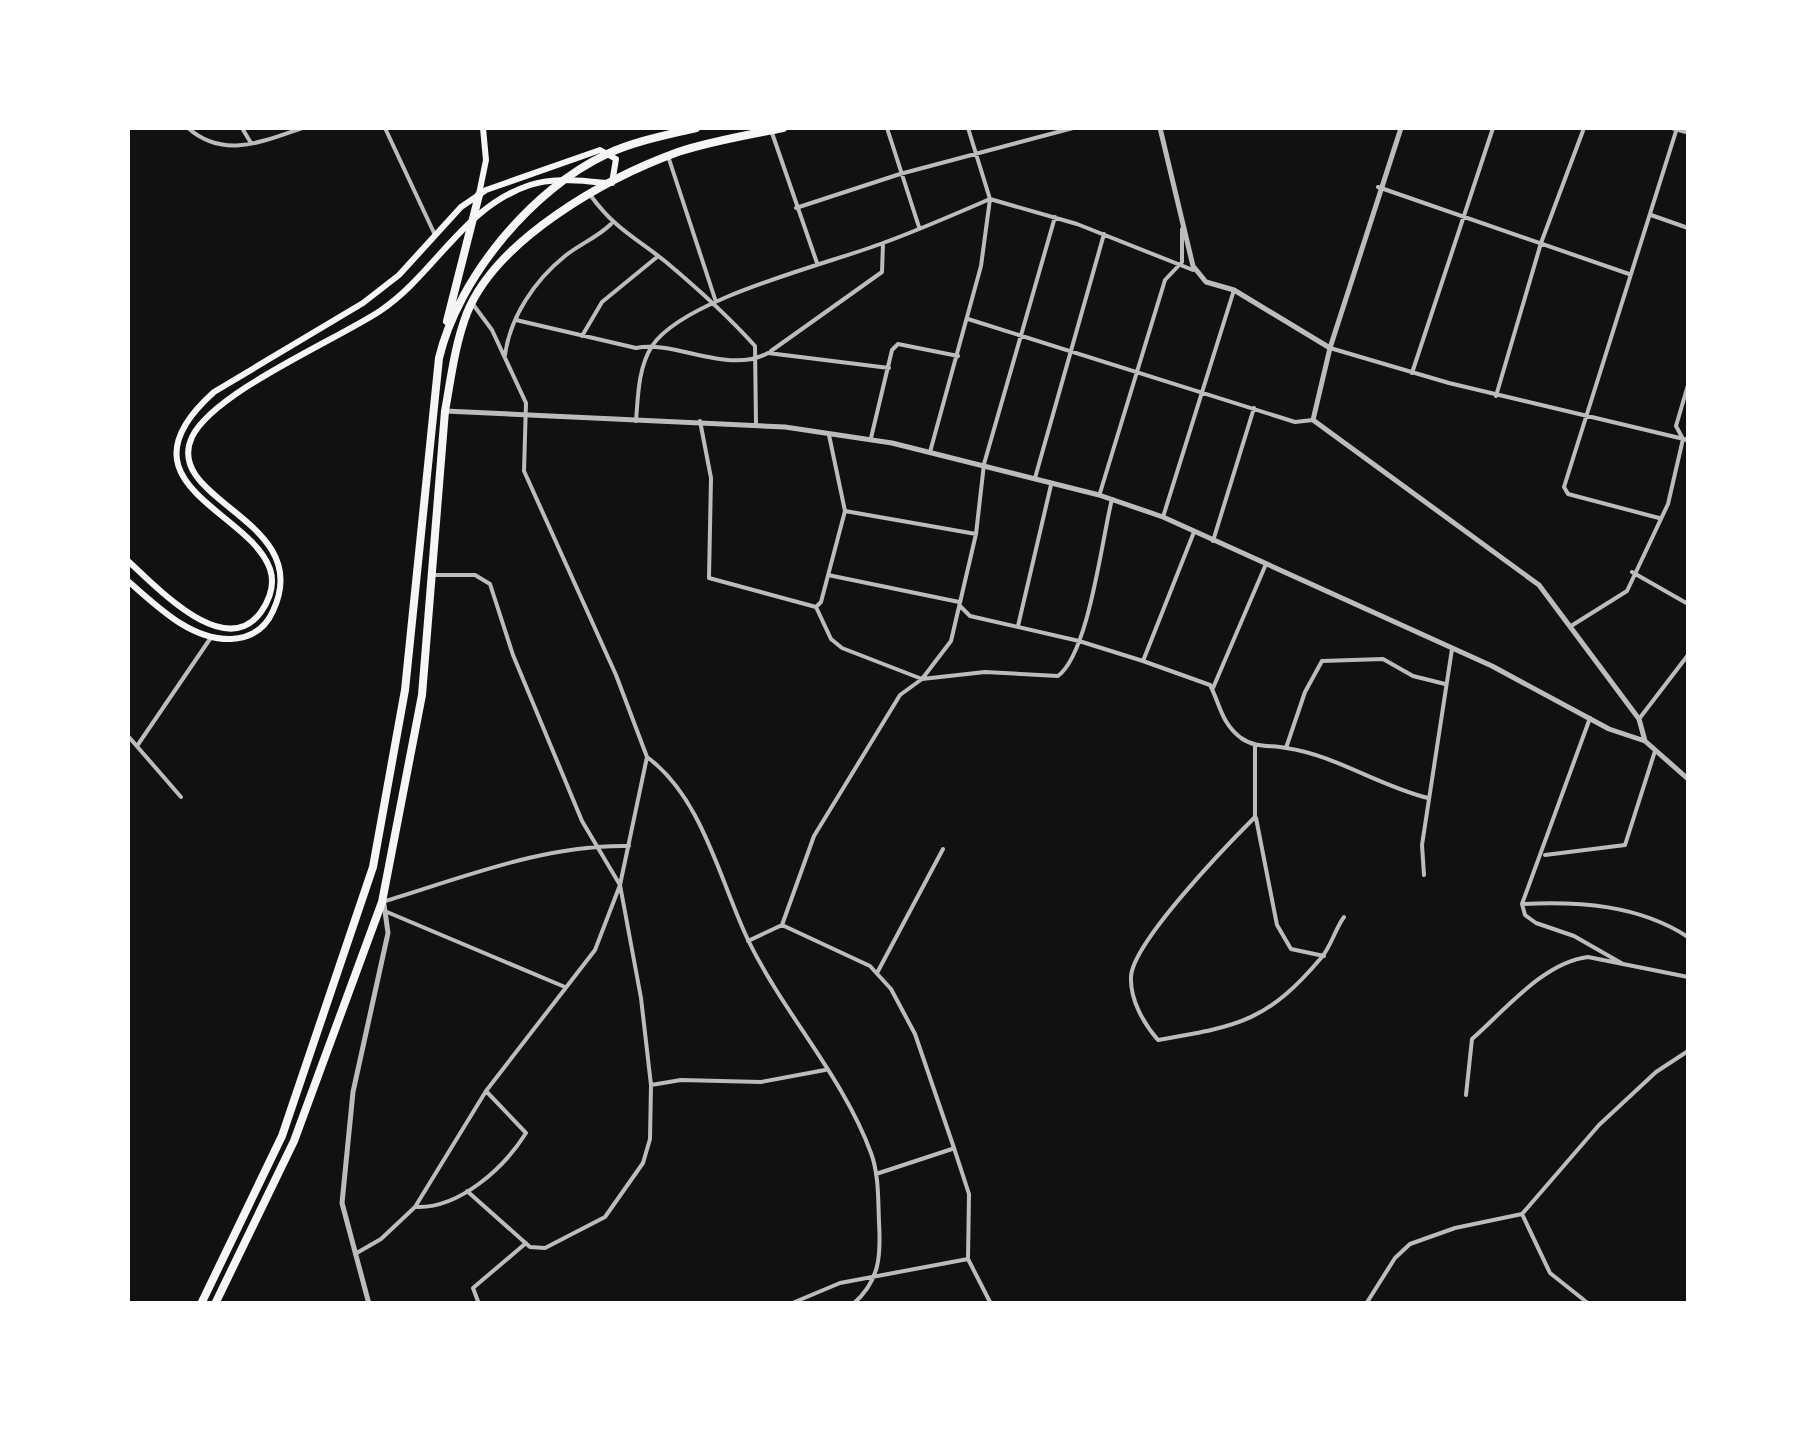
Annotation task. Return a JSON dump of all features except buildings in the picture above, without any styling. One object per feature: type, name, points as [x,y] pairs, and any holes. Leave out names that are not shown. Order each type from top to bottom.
[{"type":"highway","points":[[446,326],[474,274],[504,236],[567,179],[605,151],[696,128]]},
{"type":"highway","points":[[215,1304],[294,1141],[382,902],[413,757],[454,355],[472,304],[496,267],[535,229],[612,183],[668,156],[783,128]]},
{"type":"highway","points":[[202,1304],[282,1136],[373,866],[405,690],[439,358],[448,305],[479,195]]},
{"type":"main road","points":[[479,195],[486,160],[484,128]]},
{"type":"main road","points":[[128,560],[200,619],[221,629],[242,628],[257,618],[270,594],[270,570],[260,552],[188,484],[179,450],[183,429],[214,392],[363,303],[399,275],[479,195],[605,151],[618,165],[612,183],[567,179],[530,185],[475,215],[384,309],[260,380],[212,413],[192,437],[189,456],[198,478],[218,500],[269,541],[282,580],[271,616],[261,628],[246,637],[212,636],[176,622],[128,581]]},
{"type":"street","points":[[188,128],[219,146],[252,143],[302,128]]},
{"type":"street","points":[[242,128],[252,143]]},
{"type":"street","points":[[385,128],[436,235]]},
{"type":"street","points":[[887,128],[920,227]]},
{"type":"street","points":[[930,452],[980,266],[990,198],[968,128]]},
{"type":"street","points":[[796,208],[900,174],[1073,128]]},
{"type":"street","points":[[1160,128],[1193,266],[1206,282],[1234,290],[1328,346],[1496,396],[1686,440]]},
{"type":"street","points":[[1313,420],[1328,346],[1400,128]]},
{"type":"street","points":[[1412,373],[1460,216],[1494,128]]},
{"type":"street","points":[[1496,396],[1542,244],[1584,128]]},
{"type":"street","points":[[1659,518],[1568,494],[1565,478],[1676,128],[1688,132]]},
{"type":"street","points":[[772,130],[817,264]]},
{"type":"street","points":[[668,156],[716,301]]},
{"type":"street","points":[[1378,187],[1631,275]]},
{"type":"street","points":[[592,196],[612,223],[658,256],[710,306],[723,310],[755,346],[756,425]]},
{"type":"street","points":[[516,320],[636,348],[653,344],[716,301],[883,244],[990,198],[1055,216],[1182,262],[1201,275]]},
{"type":"street","points":[[1649,214],[1688,228]]},
{"type":"street","points":[[782,926],[814,836],[900,695],[922,679],[950,642],[976,534],[984,464],[1055,216]]},
{"type":"street","points":[[1100,495],[1165,280],[1182,262],[1182,220]]},
{"type":"street","points":[[505,356],[516,320],[547,274],[612,223]]},
{"type":"street","points":[[1035,478],[1104,234]]},
{"type":"street","points":[[653,344],[696,356],[757,360],[882,272],[883,244]]},
{"type":"street","points":[[582,336],[602,302],[658,256]]},
{"type":"street","points":[[1163,517],[1234,290]]},
{"type":"street","points":[[355,1254],[381,1238],[415,1207],[486,1091],[595,950],[620,885],[647,757],[616,674],[524,472],[526,403],[505,356],[472,304]]},
{"type":"street","points":[[966,318],[1295,422],[1313,420],[1539,585],[1639,718],[1645,741]]},
{"type":"street","points":[[636,421],[638,390],[653,344]]},
{"type":"street","points":[[870,440],[892,350],[898,344],[958,356]]},
{"type":"street","points":[[768,354],[889,368]]},
{"type":"street","points":[[1686,440],[1676,426],[1688,385]]},
{"type":"street","points":[[1213,541],[1254,408]]},
{"type":"street","points":[[446,410],[700,421],[829,434],[984,464],[1112,498],[1163,517],[1568,703],[1590,718],[1645,741],[1688,779]]},
{"type":"street","points":[[700,421],[706,434],[712,495],[709,578],[816,607],[832,640],[842,648],[922,679],[972,672],[1058,676],[1066,670],[1079,641],[1112,498]]},
{"type":"street","points":[[816,607],[822,602],[846,511],[829,434]]},
{"type":"street","points":[[1571,626],[1627,591],[1632,572],[1668,504],[1686,440]]},
{"type":"street","points":[[1018,626],[1051,484]]},
{"type":"street","points":[[846,511],[976,534]]},
{"type":"street","points":[[1143,661],[1194,532]]},
{"type":"street","points":[[1266,564],[1213,689],[1215,705],[1226,724],[1255,745],[1286,748],[1394,790],[1428,798]]},
{"type":"street","points":[[1632,572],[1688,604]]},
{"type":"street","points":[[430,575],[475,574],[490,584],[513,654],[594,845],[620,885],[641,998],[651,1086],[650,1139],[628,1190],[605,1217],[545,1248],[526,1243],[466,1191]]},
{"type":"street","points":[[828,575],[959,604],[970,616],[1079,641],[1213,689]]},
{"type":"street","points":[[137,746],[212,636]]},
{"type":"street","points":[[1424,875],[1422,845],[1452,649]]},
{"type":"street","points":[[1639,718],[1688,655]]},
{"type":"street","points":[[1286,748],[1305,692],[1322,660],[1383,659],[1413,676],[1445,684]]},
{"type":"street","points":[[1590,718],[1522,904],[1525,915],[1536,923],[1574,936],[1623,964]]},
{"type":"street","points":[[128,736],[180,797]]},
{"type":"street","points":[[1255,745],[1255,817],[1277,924],[1292,949],[1324,956]]},
{"type":"street","points":[[1543,855],[1626,845],[1655,751]]},
{"type":"street","points":[[647,757],[668,773],[704,836],[748,941],[845,1098],[876,1174],[880,1242],[876,1274],[853,1304]]},
{"type":"street","points":[[1255,817],[1142,944],[1130,974],[1146,1026],[1158,1040],[1248,1022],[1288,996],[1324,956],[1344,917]]},
{"type":"street","points":[[369,1304],[342,1203],[353,1092],[388,933],[382,902],[549,853],[594,845],[629,846]]},
{"type":"street","points":[[877,973],[943,849]]},
{"type":"street","points":[[1522,904],[1583,902],[1662,920],[1688,937]]},
{"type":"street","points":[[386,912],[564,987]]},
{"type":"street","points":[[748,941],[782,926],[832,945],[877,973],[891,989],[915,1034],[954,1148],[968,1194],[968,1259],[991,1304]]},
{"type":"street","points":[[1466,1095],[1472,1039],[1546,975],[1574,958],[1688,978]]},
{"type":"street","points":[[1366,1304],[1395,1258],[1410,1244],[1455,1228],[1522,1214],[1600,1124],[1656,1072],[1688,1051]]},
{"type":"street","points":[[651,1086],[681,1080],[761,1082],[826,1070]]},
{"type":"street","points":[[415,1207],[442,1204],[482,1182],[526,1133],[486,1091]]},
{"type":"street","points":[[876,1174],[954,1148]]},
{"type":"street","points":[[1522,1214],[1550,1272],[1589,1304]]},
{"type":"street","points":[[480,1304],[473,1288],[478,1280],[526,1243]]},
{"type":"street","points":[[790,1304],[840,1282],[876,1274],[900,1275],[968,1259]]}]
